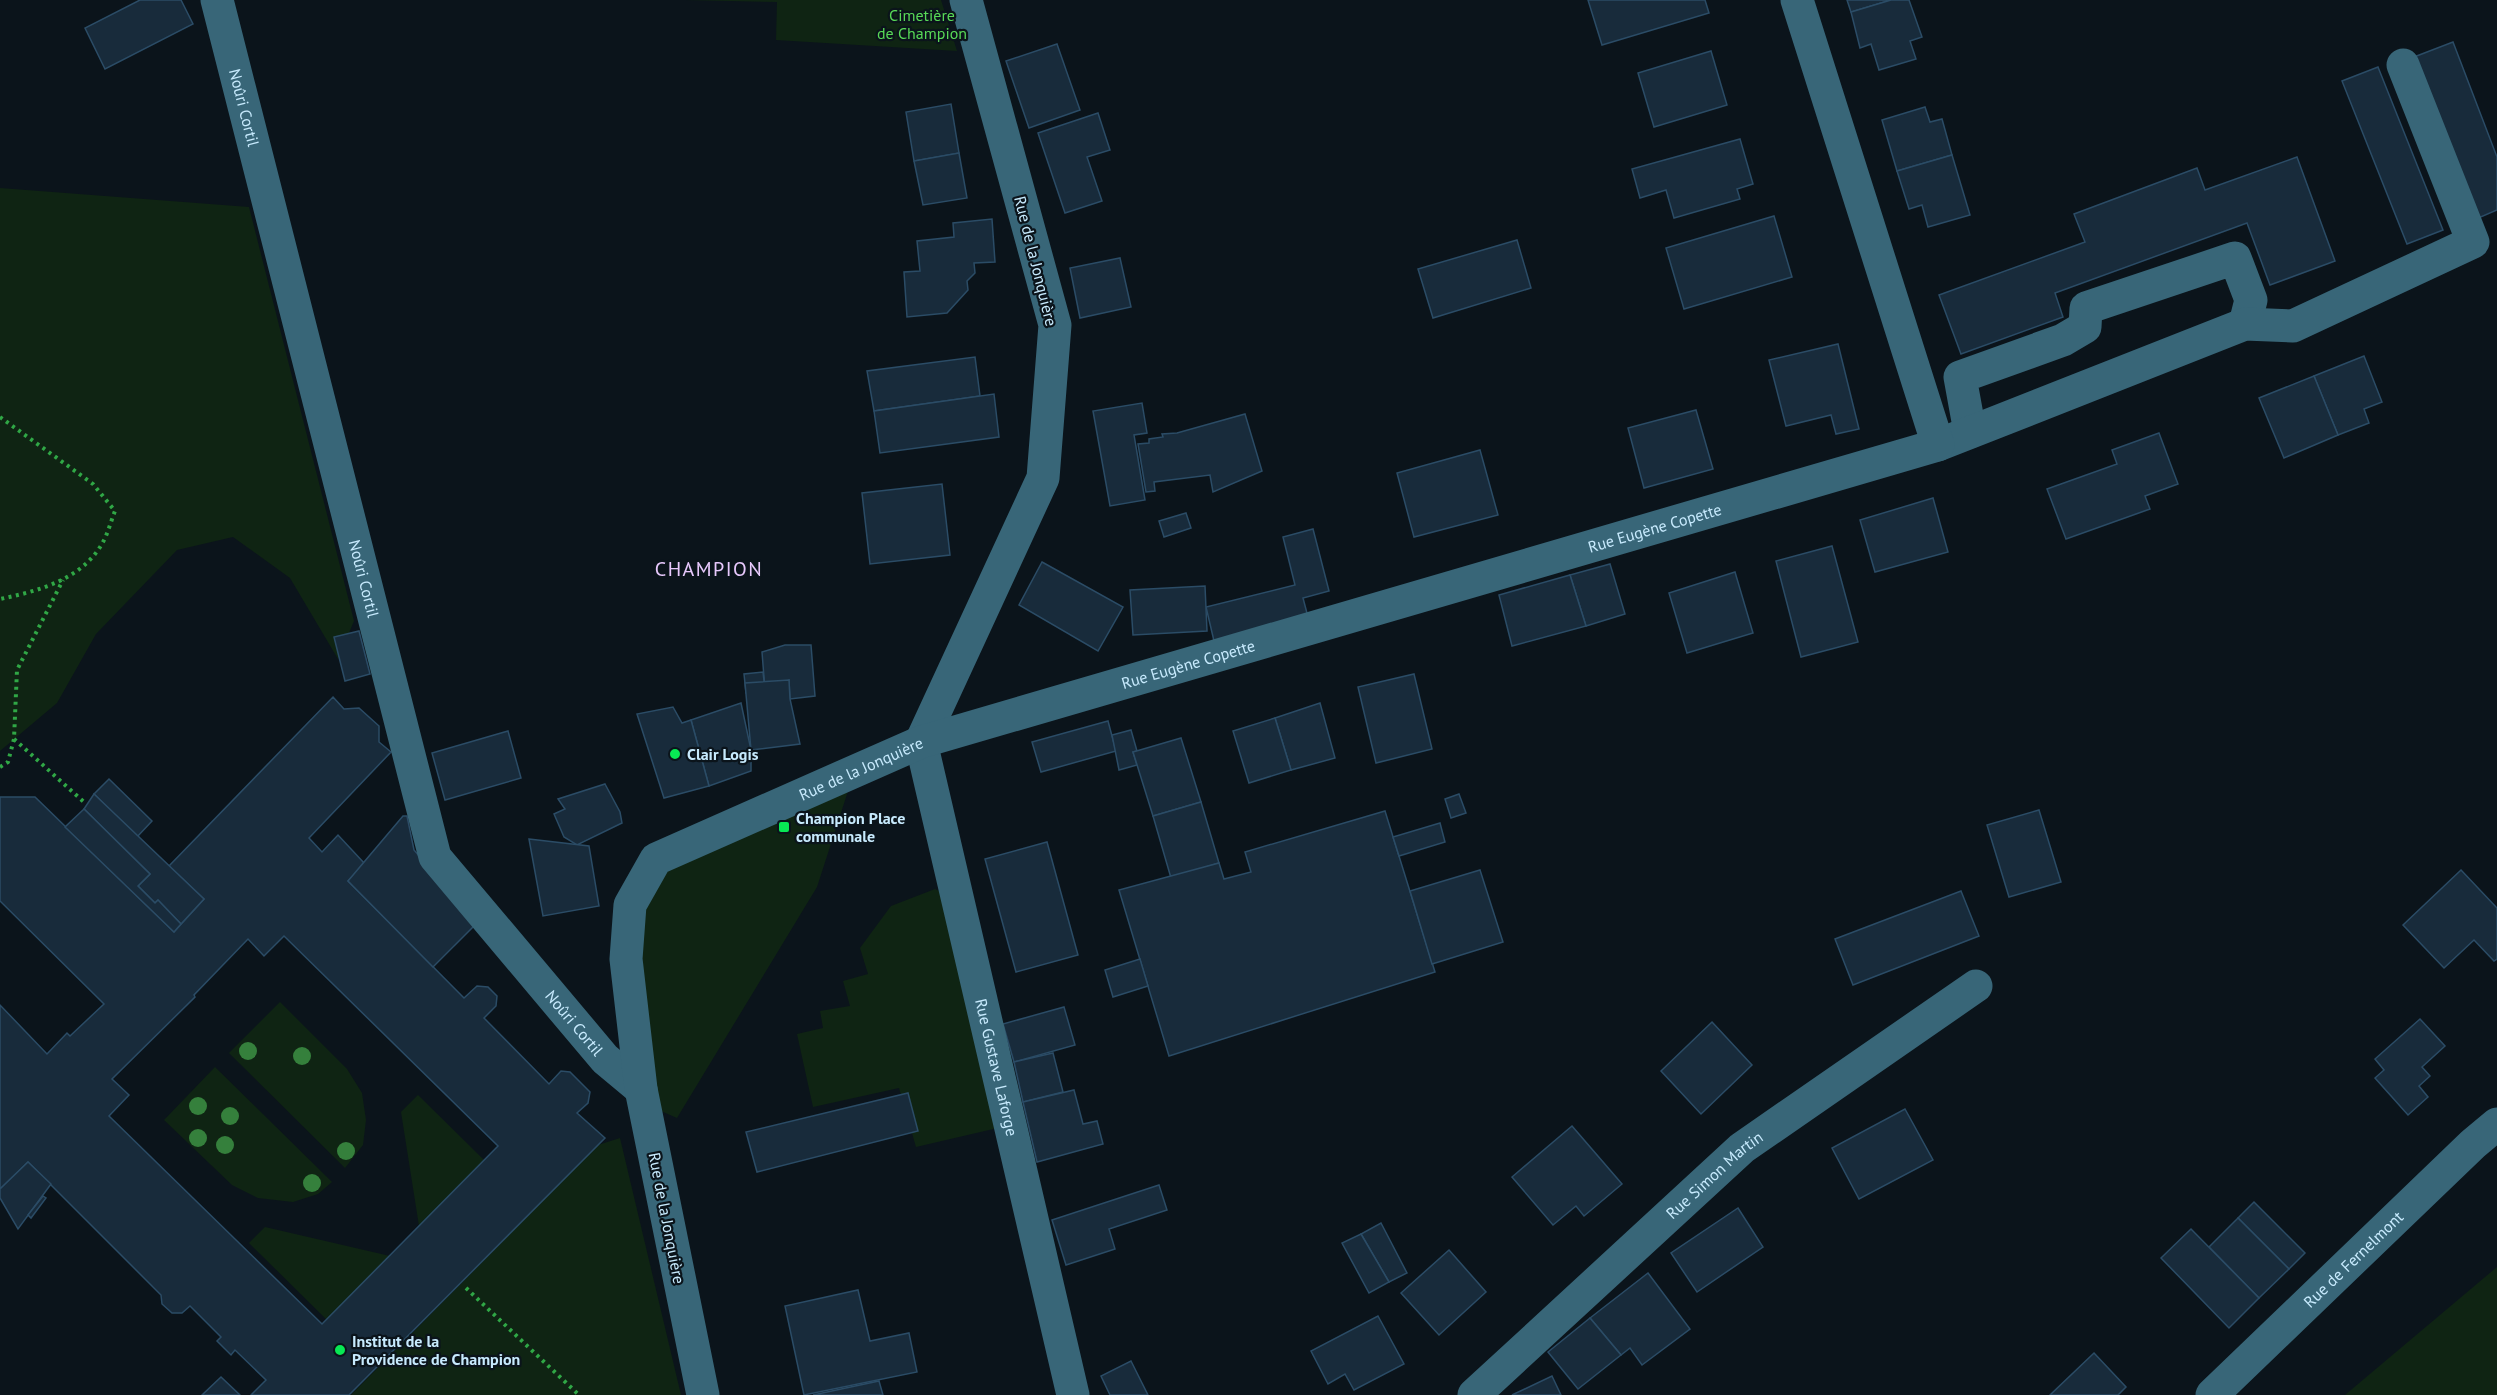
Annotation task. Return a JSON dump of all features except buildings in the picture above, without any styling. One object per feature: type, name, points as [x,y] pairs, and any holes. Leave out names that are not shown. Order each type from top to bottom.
[{"type":"street","name":"Noûri Cortil","points":[[217,0],[435,857],[605,1059],[641,1089]]},
{"type":"street","name":"Rue de la Jonquière","points":[[703,1395],[641,1089],[626,959],[630,905],[656,859],[921,741],[1043,478],[1055,325],[966,0]]},
{"type":"street","points":[[1797,0],[1938,445]]},
{"type":"street","points":[[1970,432],[1960,377],[2063,340],[2085,327],[2086,308],[2235,258],[2252,300],[2245,324],[2293,326],[2473,242],[2403,65]]},
{"type":"street","name":"Rue Eugène Copette","points":[[921,741],[1938,445],[2245,324]]},
{"type":"street","name":"Rue Gustave Laforge","points":[[921,741],[1073,1395]]},
{"type":"street","name":"Rue Simon Martin","points":[[1474,1395],[1742,1148],[1976,986]]},
{"type":"street","name":"Rue de Fernelmont","points":[[2212,1395],[2473,1144],[2497,1124]]},
{"type":"path","points":[[0,417],[93,484],[115,511],[103,542],[83,566],[64,579],[30,592],[0,599]]},
{"type":"path","points":[[0,767],[8,762],[14,739],[17,670],[64,579]]},
{"type":"path","points":[[14,739],[85,803]]},
{"type":"path","points":[[466,1288],[579,1395]]},
{"type":"green space","name":"Cimetière de Champion","points":[[685,0],[941,0],[957,51],[776,40],[777,2]]},
{"type":"green space","points":[[0,188],[249,207],[354,621],[338,659],[290,578],[233,537],[177,550],[96,634],[57,703],[0,751]]},
{"type":"green space","points":[[848,791],[817,887],[677,1118],[654,1108],[638,908],[665,862]]},
{"type":"green space","points":[[935,889],[949,896],[1002,1127],[916,1147],[899,1088],[813,1107],[797,1034],[823,1028],[820,1011],[850,1006],[843,981],[868,974],[860,948],[891,906]]},
{"type":"green space","points":[[280,1002],[347,1069],[362,1093],[366,1120],[363,1145],[345,1168],[229,1053]]},
{"type":"green space","points":[[215,1067],[332,1182],[318,1194],[293,1202],[258,1198],[232,1185],[164,1120]]},
{"type":"green space","points":[[418,1095],[484,1160],[419,1226],[401,1112]]},
{"type":"green space","points":[[620,1138],[681,1395],[351,1395],[598,1145]]},
{"type":"green space","points":[[265,1227],[390,1256],[327,1320],[249,1243]]},
{"type":"green space","points":[[2497,1267],[2497,1395],[2345,1395]]},
{"type":"place","name":"Clair Logis","points":[[675,754]]},
{"type":"place","name":"Champion Place communale","points":[[784,827]]},
{"type":"place","name":"Institut de la Providence de Champion","points":[[340,1350]]},
{"type":"district","name":"CHAMPION","points":[[709,569]]}]
